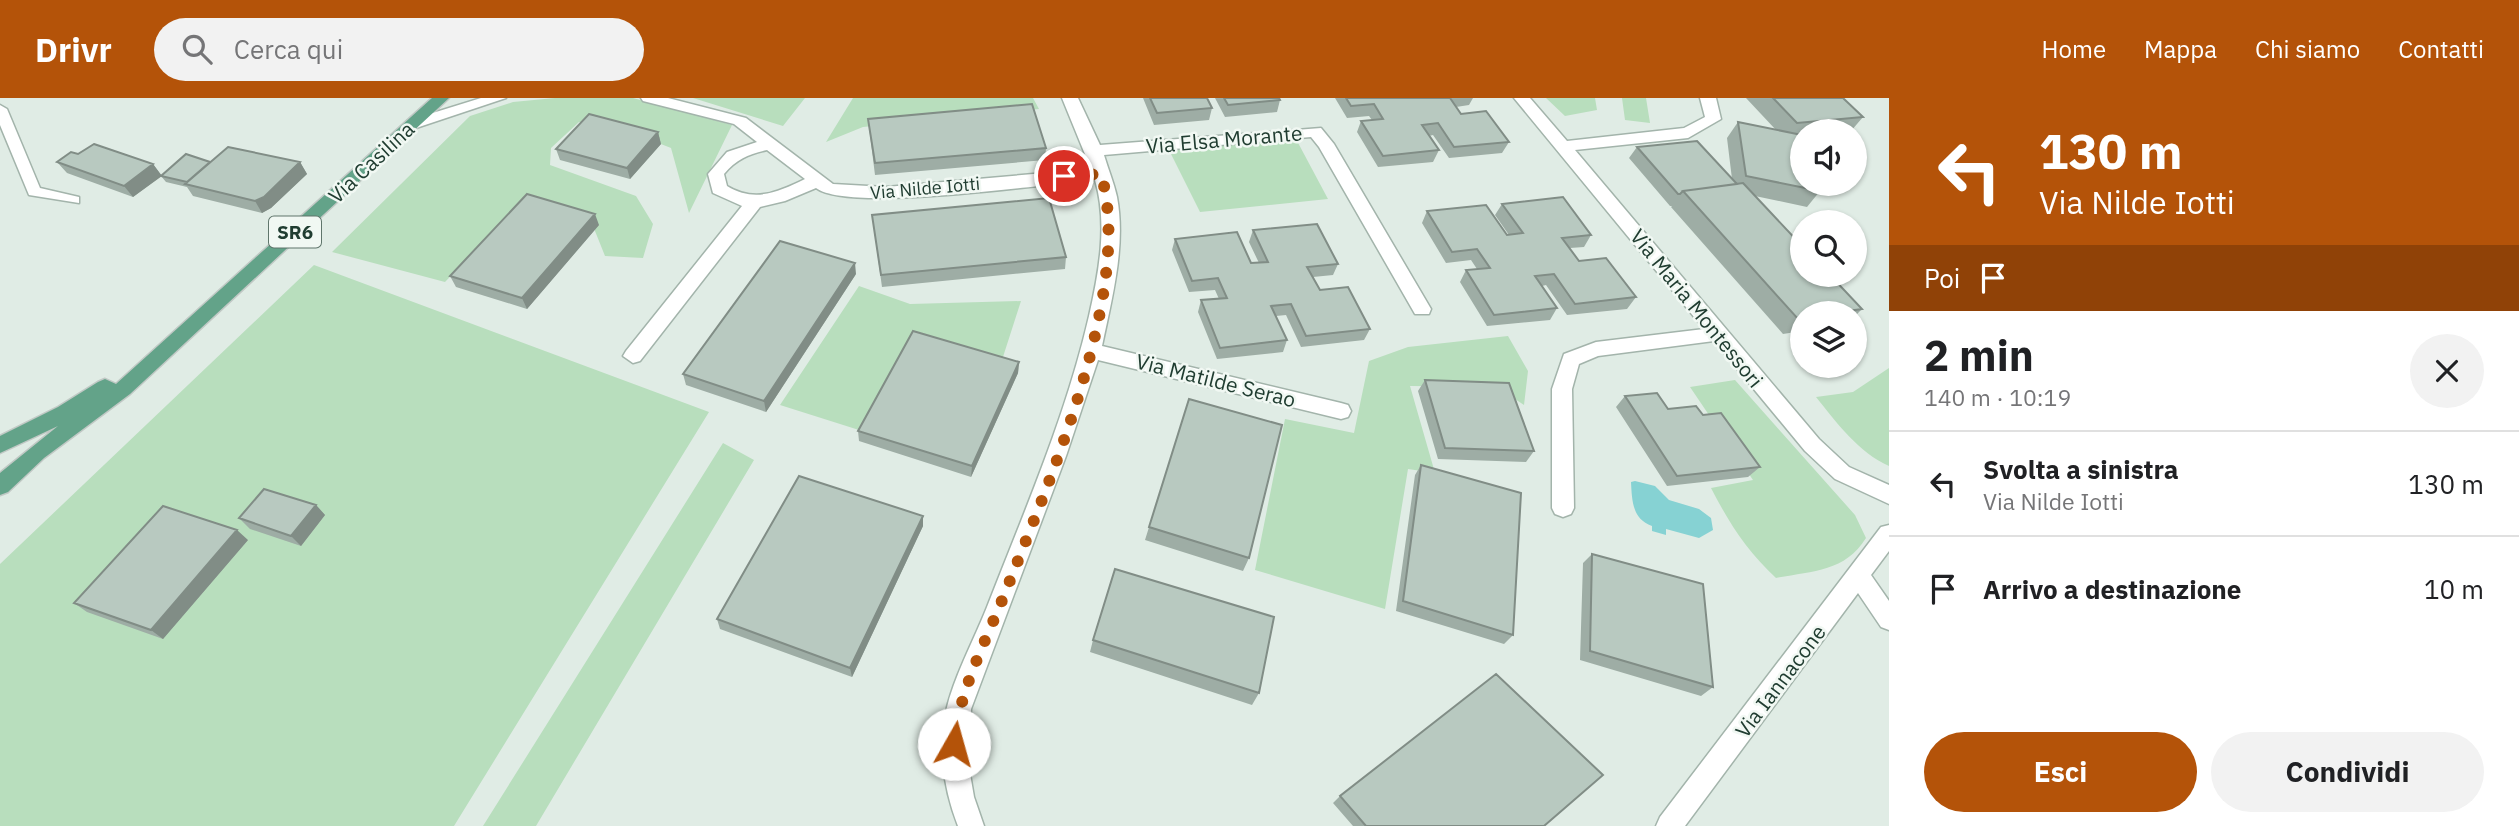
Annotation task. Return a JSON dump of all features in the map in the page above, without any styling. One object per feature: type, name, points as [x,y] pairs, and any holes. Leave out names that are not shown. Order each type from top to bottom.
[{"type":"main road","name":"Via Casilina","points":[[0,486],[37,452],[123,389],[441,98]]},
{"type":"main road","name":"Via Casilina","points":[[0,445],[65,413],[177,340]]},
{"type":"street","points":[[413,124],[498,98]]},
{"type":"street","name":"Via Nilde Iotti","points":[[649,98],[740,121],[829,189],[867,194],[1101,174]]},
{"type":"street","points":[[971,826],[956,777],[954,744],[959,709],[1056,456],[1091,351],[1110,254],[1110,210],[1101,174],[1094,151],[1070,98]]},
{"type":"street","name":"Via Maria Montessori","points":[[1522,98],[1565,146],[1717,334],[1812,445],[1842,473],[1861,485],[1889,495]]},
{"type":"street","points":[[1565,146],[1688,133],[1713,119],[1708,98]]},
{"type":"street","name":"Via Elsa Morante","points":[[1094,151],[1315,132],[1323,139],[1422,309]]},
{"type":"street","points":[[772,144],[742,150],[724,160],[716,174],[719,189],[733,199],[754,203],[777,199],[816,181]]},
{"type":"street","points":[[634,356],[754,203]]},
{"type":"street","points":[[1563,508],[1562,389],[1571,359],[1596,349],[1717,334]]},
{"type":"street","name":"Via Matilde Serao","points":[[1091,351],[1341,411]]},
{"type":"street","name":"Via Iannacone","points":[[1669,826],[1889,534]]},
{"type":"street","points":[[1859,576],[1889,620]]},
{"type":"lane","points":[[0,109],[34,192],[74,200]]},
{"type":"green space","points":[[555,98],[633,98],[732,125],[689,213],[671,148],[615,126],[579,122],[551,148],[550,165],[636,196],[653,224],[643,258],[605,256],[587,211],[522,202],[445,282],[332,252],[470,116],[513,102]]},
{"type":"green space","points":[[693,98],[805,98],[783,126]]},
{"type":"green space","points":[[853,98],[1033,98],[1039,109],[863,127],[826,142]]},
{"type":"green space","points":[[1546,98],[1595,98],[1597,110],[1565,116]]},
{"type":"green space","points":[[1622,98],[1646,98],[1650,123],[1625,120]]},
{"type":"green space","points":[[1296,139],[1328,199],[1200,212],[1169,150]]},
{"type":"green space","points":[[314,265],[709,412],[454,826],[0,826],[0,564]]},
{"type":"green space","points":[[859,286],[910,304],[1021,301],[1002,360],[859,430],[780,405]]},
{"type":"green space","points":[[1508,336],[1528,371],[1524,405],[1497,387],[1410,386],[1435,473],[1408,469],[1385,609],[1255,570],[1285,419],[1354,433],[1369,361],[1408,347]]},
{"type":"green space","points":[[1889,368],[1889,466],[1858,445],[1816,397],[1853,392]]},
{"type":"green space","points":[[1735,380],[1855,515],[1866,538],[1858,549],[1838,564],[1776,578],[1747,547],[1711,488],[1753,480],[1690,387]]},
{"type":"green space","points":[[723,443],[754,460],[536,826],[483,826]]},
{"type":"water","points":[[1631,482],[1655,486],[1669,500],[1699,509],[1711,518],[1713,530],[1699,538],[1666,529],[1666,535],[1652,531],[1652,526],[1640,519],[1634,508]]},
{"type":"building","points":[[1150,98],[1207,98],[1212,108],[1157,113]]},
{"type":"building","points":[[1224,98],[1279,98],[1280,100],[1228,105]]},
{"type":"building","points":[[1346,98],[1450,98],[1461,114],[1486,111],[1509,142],[1454,147],[1438,123],[1422,125],[1439,150],[1383,156],[1361,121],[1383,119],[1374,104],[1351,106]]},
{"type":"building","points":[[1773,98],[1843,98],[1863,117],[1841,119],[1793,119]]},
{"type":"building","points":[[1032,104],[1046,148],[875,163],[868,119]]},
{"type":"building","points":[[589,114],[658,132],[627,168],[556,149]]},
{"type":"building","points":[[1738,122],[1790,133],[1790,185],[1746,176]]},
{"type":"building","points":[[1697,141],[1737,184],[1683,191],[1678,194],[1637,147]]},
{"type":"building","points":[[94,144],[153,164],[124,186],[57,162],[71,152],[78,154]]},
{"type":"building","points":[[228,147],[300,162],[264,197],[255,201],[185,184]]},
{"type":"building","points":[[186,154],[210,162],[187,182],[161,176]]},
{"type":"building","points":[[1743,183],[1790,233],[1790,287],[1841,287],[1854,301],[1790,301],[1790,310],[1683,191]]},
{"type":"building","points":[[527,194],[595,214],[522,298],[450,276]]},
{"type":"building","points":[[1563,197],[1591,235],[1562,238],[1579,261],[1606,258],[1636,297],[1575,304],[1554,274],[1535,276],[1557,308],[1494,315],[1466,270],[1490,268],[1477,249],[1452,252],[1427,211],[1486,205],[1507,235],[1523,233],[1502,204]]},
{"type":"building","points":[[1049,198],[1066,257],[881,275],[872,215]]},
{"type":"building","points":[[1317,224],[1338,264],[1307,267],[1320,290],[1348,287],[1370,329],[1306,336],[1291,304],[1271,306],[1287,340],[1220,348],[1201,300],[1227,298],[1218,278],[1192,281],[1175,239],[1237,232],[1251,263],[1268,262],[1253,230]]},
{"type":"building","points":[[780,241],[855,263],[764,401],[683,374]]},
{"type":"building","points":[[913,331],[1019,362],[972,466],[858,431]]},
{"type":"building","points":[[1425,380],[1509,383],[1534,451],[1445,448]]},
{"type":"building","points":[[1657,393],[1668,409],[1696,406],[1703,415],[1721,413],[1760,467],[1677,476],[1625,396]]},
{"type":"building","points":[[1189,399],[1282,425],[1249,558],[1149,527]]},
{"type":"building","points":[[1421,465],[1521,493],[1513,635],[1403,601]]},
{"type":"building","points":[[799,476],[923,516],[850,668],[717,619]]},
{"type":"building","points":[[264,489],[316,505],[291,536],[239,518]]},
{"type":"building","points":[[163,506],[237,530],[151,630],[74,603]]},
{"type":"building","points":[[1592,554],[1703,584],[1713,687],[1590,651]]},
{"type":"building","points":[[1115,569],[1274,617],[1259,693],[1093,640]]},
{"type":"building","points":[[1496,674],[1603,775],[1544,826],[1366,826],[1340,796]]},
{"type":"route","points":[[954,744],[959,709],[965,691],[1056,456],[1091,351],[1100,314],[1110,254],[1108,196],[1101,174],[1064,176]]}]
